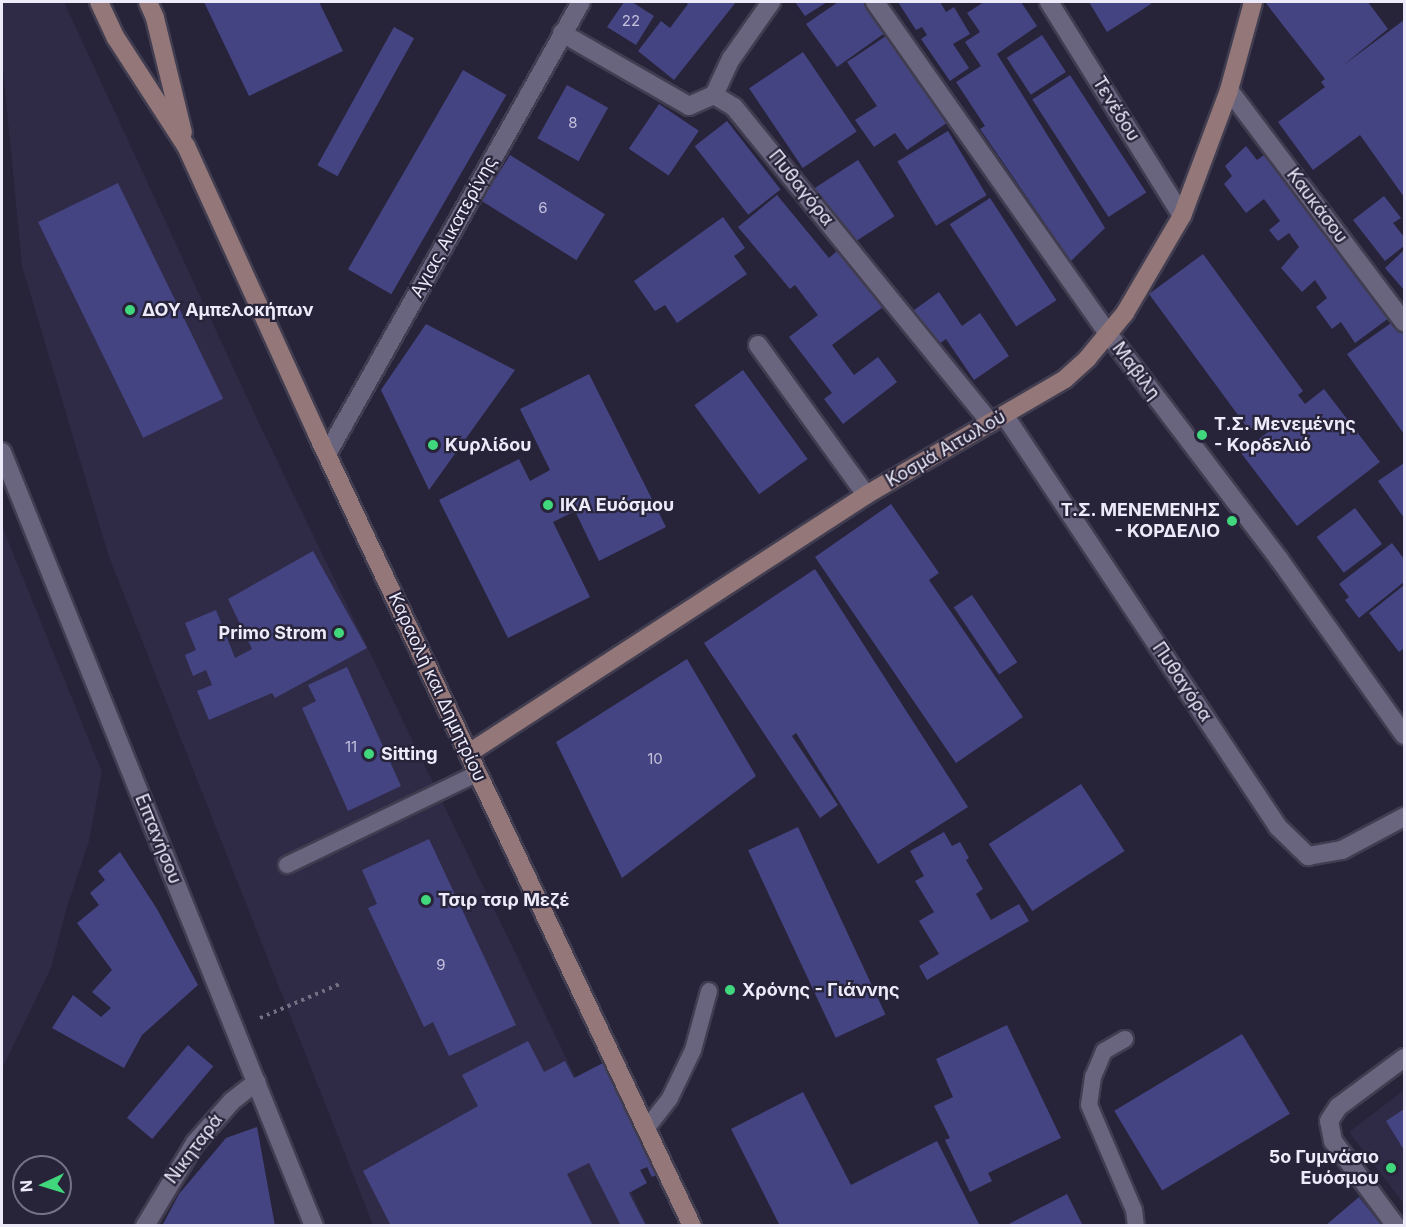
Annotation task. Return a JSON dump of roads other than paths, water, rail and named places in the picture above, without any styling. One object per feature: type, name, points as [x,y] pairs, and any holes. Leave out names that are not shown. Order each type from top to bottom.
[{"type":"main road","name":"Καραολή και Δημητρίου","points":[[99,2],[116,38],[186,147],[327,454],[692,1226]]},
{"type":"main road","name":"Καραολή και Δημητρίου","points":[[148,2],[155,18],[186,147]]},
{"type":"main road","name":"Κοσμά Αιτωλού","points":[[469,753],[866,495],[1065,379],[1109,335],[1149,275],[1182,216],[1229,90],[1253,2]]},
{"type":"street","name":"Αγιας Αικατερίνης","points":[[327,454],[581,2]]},
{"type":"street","points":[[562,33],[689,106],[714,95],[731,59],[771,2]]},
{"type":"street","name":"Μαβίλη","points":[[875,2],[1109,335],[1279,559],[1404,735]]},
{"type":"street","name":"Τενέδου","points":[[1049,2],[1182,216]]},
{"type":"street","name":"Καυκάσου","points":[[1229,90],[1404,322]]},
{"type":"street","name":"Πυθαγόρα","points":[[714,95],[734,107],[998,420],[1278,827],[1308,856],[1342,850],[1404,818]]},
{"type":"street","points":[[758,345],[866,495]]},
{"type":"street","name":"Επτανήσου","points":[[2,452],[314,1226]]},
{"type":"street","points":[[1396,1226],[1336,1146],[1329,1127],[1334,1110],[1404,1058]]},
{"type":"street","name":"Νικηταρά","points":[[145,1226],[170,1179],[195,1143],[232,1101],[256,1082]]},
{"type":"lane","points":[[287,865],[478,773]]},
{"type":"lane","points":[[646,1129],[670,1098],[693,1050],[709,991]]},
{"type":"lane","points":[[1125,1039],[1104,1051],[1093,1077],[1089,1106],[1134,1210],[1136,1226]]},
{"type":"place","name":"ΔΟΥ Αμπελοκήπων","points":[[130,310]]},
{"type":"place","name":"Τ.Σ. Μενεμένης - Κορδελιό","points":[[1202,435]]},
{"type":"place","name":"Κυρλίδου","points":[[433,445]]},
{"type":"place","name":"ΙΚΑ Ευόσμου","points":[[548,505]]},
{"type":"place","name":"Τ.Σ. ΜΕΝΕΜΕΝΗΣ - ΚΟΡΔΕΛΙΟ","points":[[1232,521]]},
{"type":"place","name":"Primo Strom","points":[[339,633]]},
{"type":"place","name":"Sitting","points":[[369,754]]},
{"type":"place","name":"Τσιρ τσιρ Μεζέ","points":[[426,900]]},
{"type":"place","name":"Χρόνης - Γιάννης","points":[[730,990]]},
{"type":"place","name":"5ο Γυμνάσιο Ευόσμου","points":[[1391,1168]]}]
